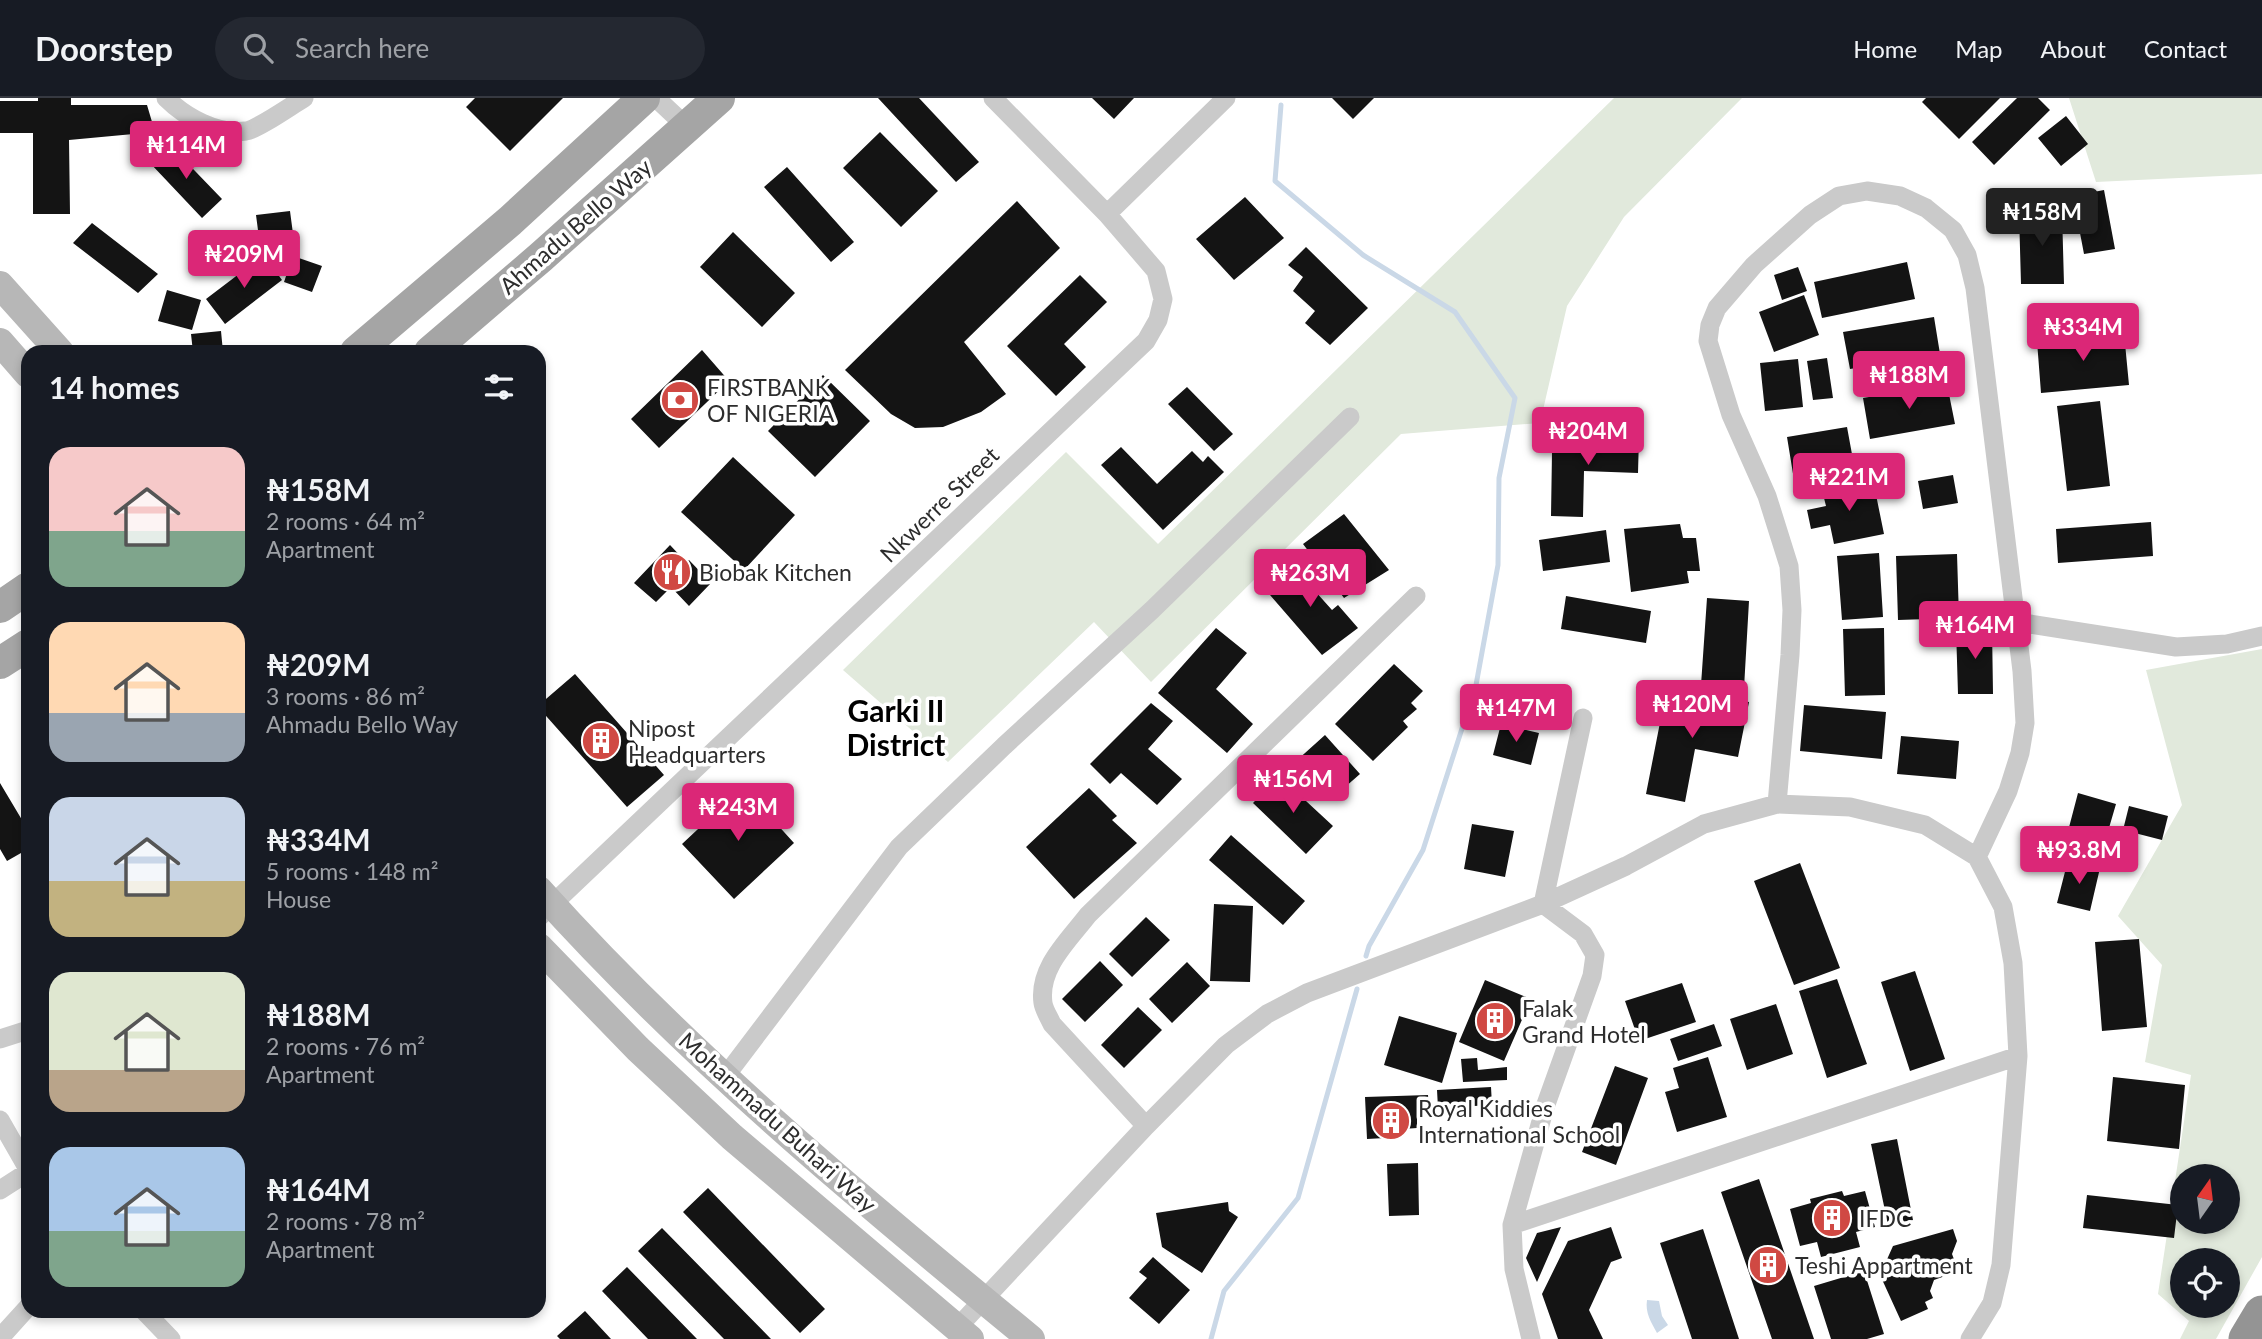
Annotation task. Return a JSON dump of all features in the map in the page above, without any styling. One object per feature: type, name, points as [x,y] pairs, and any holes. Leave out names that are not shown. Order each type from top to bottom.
[{"type":"highway","points":[[2247,1339],[2262,1314]]},
{"type":"main road","name":"Ahmadu Bello Way","points":[[364,345],[510,221],[644,98]]},
{"type":"main road","name":"Ahmadu Bello Way","points":[[438,345],[719,98]]},
{"type":"main road","points":[[0,285],[54,345]]},
{"type":"main road","points":[[0,342],[21,365]]},
{"type":"main road","points":[[0,607],[21,593]]},
{"type":"main road","points":[[0,663],[21,650]]},
{"type":"main road","name":"Mohammadu Buhari Way","points":[[546,907],[724,1078],[833,1174],[1031,1339]]},
{"type":"main road","name":"Mohammadu Buhari Way","points":[[546,954],[638,1049],[723,1128],[963,1333]]},
{"type":"street","points":[[166,98],[180,112],[215,128],[247,131],[304,98]]},
{"type":"street","points":[[656,98],[688,128]]},
{"type":"street","name":"Nkwerre Street","points":[[546,901],[1146,341],[1157,320],[1163,299],[1156,271],[1107,214],[993,98]]},
{"type":"street","points":[[1107,214],[1226,98]]},
{"type":"street","points":[[1777,804],[1790,654],[1792,610],[1789,566],[1767,496],[1731,415],[1708,341],[1710,325],[1717,308],[1754,265],[1810,215],[1839,196],[1867,191],[1900,196],[1926,208],[1952,230],[1968,255],[1975,288],[2017,622],[2025,723],[2021,753],[2008,791],[1978,857]]},
{"type":"street","points":[[724,1078],[900,847],[1004,746],[1162,601],[1350,417]]},
{"type":"street","points":[[1146,1126],[1052,1024],[1043,1006],[1043,988],[1048,968],[1088,915],[1416,596]]},
{"type":"street","points":[[2017,622],[2176,647],[2227,644],[2262,636]]},
{"type":"street","points":[[1543,904],[1583,718]]},
{"type":"street","points":[[963,1333],[983,1300],[1146,1126],[1226,1045],[1267,1014],[1307,993],[1543,904],[1626,866],[1704,824],[1777,804],[1850,807],[1925,825],[1978,857],[2003,907],[2013,963],[2018,1056],[2001,1265],[1992,1303],[1970,1339]]},
{"type":"street","points":[[1531,1339],[1514,1269],[1512,1225],[1545,1107],[1592,976],[1595,955],[1583,934],[1543,904]]},
{"type":"street","points":[[0,1039],[21,1032]]},
{"type":"street","points":[[1512,1225],[2018,1056]]},
{"type":"street","points":[[0,1120],[21,1158]]},
{"type":"street","points":[[0,1191],[21,1176]]},
{"type":"street","points":[[0,1338],[21,1315]]},
{"type":"street","points":[[151,1318],[171,1339]]},
{"type":"shaded area","points":[[1614,98],[1742,98],[1624,217],[1567,306],[1540,423],[1401,434],[1151,682],[1094,622],[948,762],[843,670],[1066,452],[1158,544]]},
{"type":"shaded area","points":[[2069,98],[2262,98],[2262,174],[2096,182]]},
{"type":"shaded area","points":[[2262,649],[2262,1257],[2240,1296],[2240,1248],[2170,1248],[2170,1304],[2158,1294],[2170,1214],[2170,1234],[2240,1234],[2240,1164],[2178,1164],[2191,1075],[2145,1062],[2162,965],[2118,916],[2182,805],[2146,670]]},
{"type":"shaded area","points":[[2186,1318],[2228,1318],[2216,1339],[2180,1339],[2189,1321]]},
{"type":"water","points":[[1647,1300],[1659,1301],[1662,1316],[1668,1325],[1657,1333],[1648,1313]]},
{"type":"building","points":[[38,98],[71,98],[71,105],[147,105],[155,132],[69,140],[70,214],[33,214],[33,133],[0,133],[0,101],[38,101]]},
{"type":"building","points":[[475,98],[563,98],[510,151],[466,107]]},
{"type":"building","points":[[878,98],[919,98],[979,162],[956,182]]},
{"type":"building","points":[[1092,98],[1134,98],[1114,119]]},
{"type":"building","points":[[1332,98],[1374,98],[1353,119]]},
{"type":"building","points":[[1926,98],[2000,98],[1959,139],[1922,102]]},
{"type":"building","points":[[2017,98],[2038,98],[2050,110],[1994,165],[1972,142]]},
{"type":"building","points":[[2066,116],[2088,144],[2061,166],[2038,138]]},
{"type":"building","points":[[880,132],[938,191],[901,227],[843,168]]},
{"type":"building","points":[[169,144],[222,199],[202,218],[150,163]]},
{"type":"building","points":[[787,167],[854,242],[831,262],[764,187]]},
{"type":"building","points":[[2104,190],[2115,249],[2084,254],[2073,196]]},
{"type":"building","points":[[1245,197],[1284,238],[1234,280],[1196,239]]},
{"type":"building","points":[[1017,201],[1060,248],[964,342],[1006,394],[981,412],[943,427],[915,428],[891,414],[845,370]]},
{"type":"building","points":[[290,211],[295,249],[261,253],[256,215]]},
{"type":"building","points":[[2062,212],[2064,284],[2021,284],[2019,213]]},
{"type":"building","points":[[92,223],[158,274],[138,293],[73,243]]},
{"type":"building","points":[[733,232],[795,293],[762,327],[700,267]]},
{"type":"building","points":[[1306,247],[1368,308],[1330,345],[1305,323],[1315,311],[1293,291],[1303,277],[1288,265]]},
{"type":"building","points":[[264,255],[282,280],[225,324],[206,299]]},
{"type":"building","points":[[293,256],[322,266],[312,292],[284,282]]},
{"type":"building","points":[[1907,262],[1915,299],[1822,318],[1814,282]]},
{"type":"building","points":[[1798,267],[1807,291],[1782,300],[1774,275]]},
{"type":"building","points":[[1080,275],[1107,302],[1064,344],[1086,367],[1056,396],[1007,346]]},
{"type":"building","points":[[167,290],[201,300],[192,330],[158,321]]},
{"type":"building","points":[[1804,295],[1819,335],[1774,352],[1759,312]]},
{"type":"building","points":[[1934,317],[1940,354],[1850,369],[1843,332]]},
{"type":"building","points":[[221,331],[222,345],[192,345],[191,334]]},
{"type":"building","points":[[2124,333],[2129,385],[2041,393],[2037,341]]},
{"type":"building","name":"FIRSTBANK OF NIGERIA","points":[[702,350],[729,381],[659,448],[631,419]]},
{"type":"building","points":[[1827,358],[1833,398],[1813,400],[1807,361]]},
{"type":"building","points":[[1798,359],[1803,407],[1765,411],[1760,363]]},
{"type":"building","points":[[823,375],[870,421],[815,477],[768,431]]},
{"type":"building","points":[[1947,384],[1955,424],[1870,439],[1863,398]]},
{"type":"building","points":[[1187,387],[1233,434],[1214,451],[1168,404]]},
{"type":"building","points":[[2100,401],[2110,486],[2067,491],[2057,406]]},
{"type":"building","points":[[1847,427],[1856,476],[1795,486],[1787,437]]},
{"type":"building","points":[[1567,434],[1639,436],[1638,473],[1584,471],[1583,517],[1551,516],[1552,452],[1567,452]]},
{"type":"building","points":[[1121,447],[1157,484],[1192,451],[1203,462],[1208,456],[1224,472],[1163,530],[1101,465]]},
{"type":"building","points":[[733,457],[795,515],[744,570],[681,512]]},
{"type":"building","points":[[1953,475],[1958,503],[1923,509],[1918,481]]},
{"type":"building","points":[[1873,480],[1884,534],[1834,544],[1830,525],[1811,529],[1807,510],[1826,506],[1822,490]]},
{"type":"building","points":[[1344,514],[1389,570],[1344,598],[1303,544]]},
{"type":"building","points":[[2151,522],[2153,556],[2058,563],[2056,529]]},
{"type":"building","points":[[1680,524],[1683,538],[1696,538],[1700,571],[1687,571],[1689,583],[1631,592],[1624,529]]},
{"type":"building","points":[[1606,530],[1610,562],[1543,571],[1539,540]]},
{"type":"building","name":"Biobak Kitchen","points":[[670,545],[711,583],[689,606],[671,587],[656,602],[634,583]]},
{"type":"building","points":[[1879,553],[1883,617],[1842,620],[1837,556]]},
{"type":"building","points":[[1957,554],[1959,618],[1898,620],[1896,556]]},
{"type":"building","points":[[1301,562],[1321,584],[1315,591],[1332,610],[1338,605],[1358,628],[1322,655],[1264,588]]},
{"type":"building","points":[[1566,596],[1651,611],[1646,643],[1561,629]]},
{"type":"building","points":[[1707,598],[1749,601],[1744,688],[1701,685]]},
{"type":"building","points":[[1992,627],[1993,694],[1958,694],[1956,628]]},
{"type":"building","points":[[1216,628],[1247,653],[1216,689],[1253,724],[1227,753],[1158,693]]},
{"type":"building","points":[[1884,628],[1885,695],[1845,696],[1843,629]]},
{"type":"building","points":[[1394,664],[1423,691],[1411,703],[1417,709],[1403,721],[1408,727],[1373,761],[1335,724]]},
{"type":"building","name":"Nipost Headquarters","points":[[575,674],[664,775],[627,807],[546,716],[546,699]]},
{"type":"building","points":[[1666,692],[1719,703],[1720,697],[1749,702],[1738,757],[1695,749],[1685,802],[1646,794]]},
{"type":"building","points":[[1151,703],[1173,721],[1148,749],[1182,779],[1157,805],[1121,773],[1110,784],[1090,764]]},
{"type":"building","points":[[1804,705],[1886,712],[1882,759],[1800,751]]},
{"type":"building","points":[[1501,724],[1539,733],[1531,765],[1493,755]]},
{"type":"building","points":[[1325,735],[1360,774],[1329,801],[1295,762]]},
{"type":"building","points":[[1901,736],[1959,741],[1956,779],[1897,774]]},
{"type":"building","points":[[1279,776],[1333,826],[1306,854],[1253,803]]},
{"type":"building","points":[[0,783],[21,818],[21,853],[7,861],[0,849]]},
{"type":"building","points":[[743,787],[794,843],[734,899],[682,844]]},
{"type":"building","points":[[1089,788],[1117,816],[1112,820],[1137,843],[1074,899],[1026,847]]},
{"type":"building","points":[[2078,793],[2116,804],[2104,845],[2067,835]]},
{"type":"building","points":[[2129,806],[2168,816],[2162,840],[2123,830]]},
{"type":"building","points":[[1472,824],[1514,831],[1505,877],[1464,869]]},
{"type":"building","points":[[1231,835],[1305,901],[1283,925],[1209,860]]},
{"type":"building","points":[[2068,860],[2100,868],[2090,911],[2057,903]]},
{"type":"building","points":[[1800,863],[1840,968],[1794,985],[1754,881]]},
{"type":"building","points":[[1214,904],[1253,906],[1250,982],[1210,981]]},
{"type":"building","points":[[1146,917],[1170,940],[1132,977],[1109,954]]},
{"type":"building","points":[[2139,939],[2147,1027],[2102,1031],[2095,942]]},
{"type":"building","points":[[1100,961],[1123,985],[1085,1022],[1062,999]]},
{"type":"building","points":[[1187,962],[1210,986],[1172,1023],[1149,999]]},
{"type":"building","points":[[1915,971],[1945,1059],[1910,1071],[1881,982]]},
{"type":"building","points":[[1837,979],[1867,1064],[1827,1078],[1799,991]]},
{"type":"building","name":"Falak Grand Hotel","points":[[1485,980],[1531,999],[1504,1061],[1459,1042]]},
{"type":"building","points":[[1682,983],[1696,1022],[1639,1041],[1625,1001]]},
{"type":"building","points":[[1776,1004],[1793,1054],[1747,1070],[1730,1019]]},
{"type":"building","points":[[1138,1007],[1162,1030],[1124,1068],[1101,1045]]},
{"type":"building","points":[[1399,1016],[1457,1033],[1442,1083],[1384,1065]]},
{"type":"building","points":[[1714,1024],[1722,1046],[1678,1061],[1670,1039]]},
{"type":"building","points":[[1708,1057],[1727,1117],[1677,1132],[1665,1092],[1679,1088],[1673,1068]]},
{"type":"building","points":[[1477,1058],[1478,1070],[1507,1067],[1507,1080],[1463,1082],[1461,1059]]},
{"type":"building","points":[[1615,1066],[1648,1078],[1616,1165],[1582,1152]]},
{"type":"building","points":[[2113,1077],[2185,1085],[2179,1149],[2107,1141]]},
{"type":"building","points":[[1491,1087],[1492,1105],[1438,1108],[1437,1090]]},
{"type":"building","name":"Royal Kiddies International School","points":[[1428,1095],[1429,1113],[1417,1113],[1417,1128],[1403,1129],[1403,1137],[1367,1139],[1365,1097]]},
{"type":"building","points":[[1897,1139],[1913,1220],[1888,1225],[1871,1144]]},
{"type":"building","points":[[1418,1163],[1419,1215],[1389,1216],[1387,1164]]},
{"type":"building","name":"Teshi Appartment","points":[[1759,1179],[1814,1339],[1772,1339],[1721,1192]]},
{"type":"building","points":[[708,1188],[825,1309],[800,1333],[683,1212]]},
{"type":"building","name":"IFDC","points":[[1842,1191],[1844,1196],[1865,1191],[1875,1227],[1856,1232],[1860,1247],[1821,1257],[1817,1242],[1800,1246],[1790,1209],[1811,1203],[1810,1199]]},
{"type":"building","points":[[2087,1195],[2170,1204],[2170,1234],[2174,1234],[2174,1238],[2083,1228]]},
{"type":"building","points":[[1228,1202],[1229,1211],[1238,1217],[1202,1273],[1162,1247],[1156,1213]]},
{"type":"building","points":[[1561,1227],[1537,1282],[1526,1258],[1537,1233]]},
{"type":"building","points":[[1611,1227],[1622,1258],[1611,1262],[1589,1310],[1603,1339],[1558,1339],[1542,1294],[1568,1241]]},
{"type":"building","points":[[662,1228],[771,1339],[724,1339],[638,1251]]},
{"type":"building","points":[[1703,1229],[1739,1339],[1692,1339],[1660,1243]]},
{"type":"building","points":[[1953,1229],[1957,1241],[1952,1254],[1955,1262],[1942,1267],[1945,1276],[1934,1280],[1930,1291],[1933,1298],[1925,1302],[1928,1309],[1901,1321],[1880,1275],[1893,1246]]},
{"type":"building","points":[[1153,1257],[1190,1290],[1159,1324],[1129,1298],[1147,1278],[1139,1272]]},
{"type":"building","points":[[627,1267],[697,1339],[648,1339],[602,1291]]},
{"type":"building","points":[[1864,1271],[1884,1334],[1867,1339],[1831,1339],[1814,1286]]},
{"type":"building","points":[[585,1311],[611,1339],[560,1339],[557,1336]]},
{"type":"waterway","points":[[1281,105],[1275,181],[1363,255],[1455,312],[1515,398],[1499,478],[1498,565],[1476,685],[1423,850],[1366,956]]},
{"type":"waterway","points":[[1211,1339],[1224,1291],[1298,1198],[1357,989]]},
{"type":"place","name":"FIRSTBANK OF NIGERIA","points":[[680,400]]},
{"type":"place","name":"Biobak Kitchen","points":[[672,572]]},
{"type":"place","name":"Nipost Headquarters","points":[[601,741]]},
{"type":"place","name":"Falak Grand Hotel","points":[[1495,1021]]},
{"type":"place","name":"Royal Kiddies International School","points":[[1391,1121]]},
{"type":"place","name":"IFDC","points":[[1832,1218]]},
{"type":"place","name":"Teshi Appartment","points":[[1768,1265]]},
{"type":"district","name":"Garki II District","points":[[896,727]]}]
